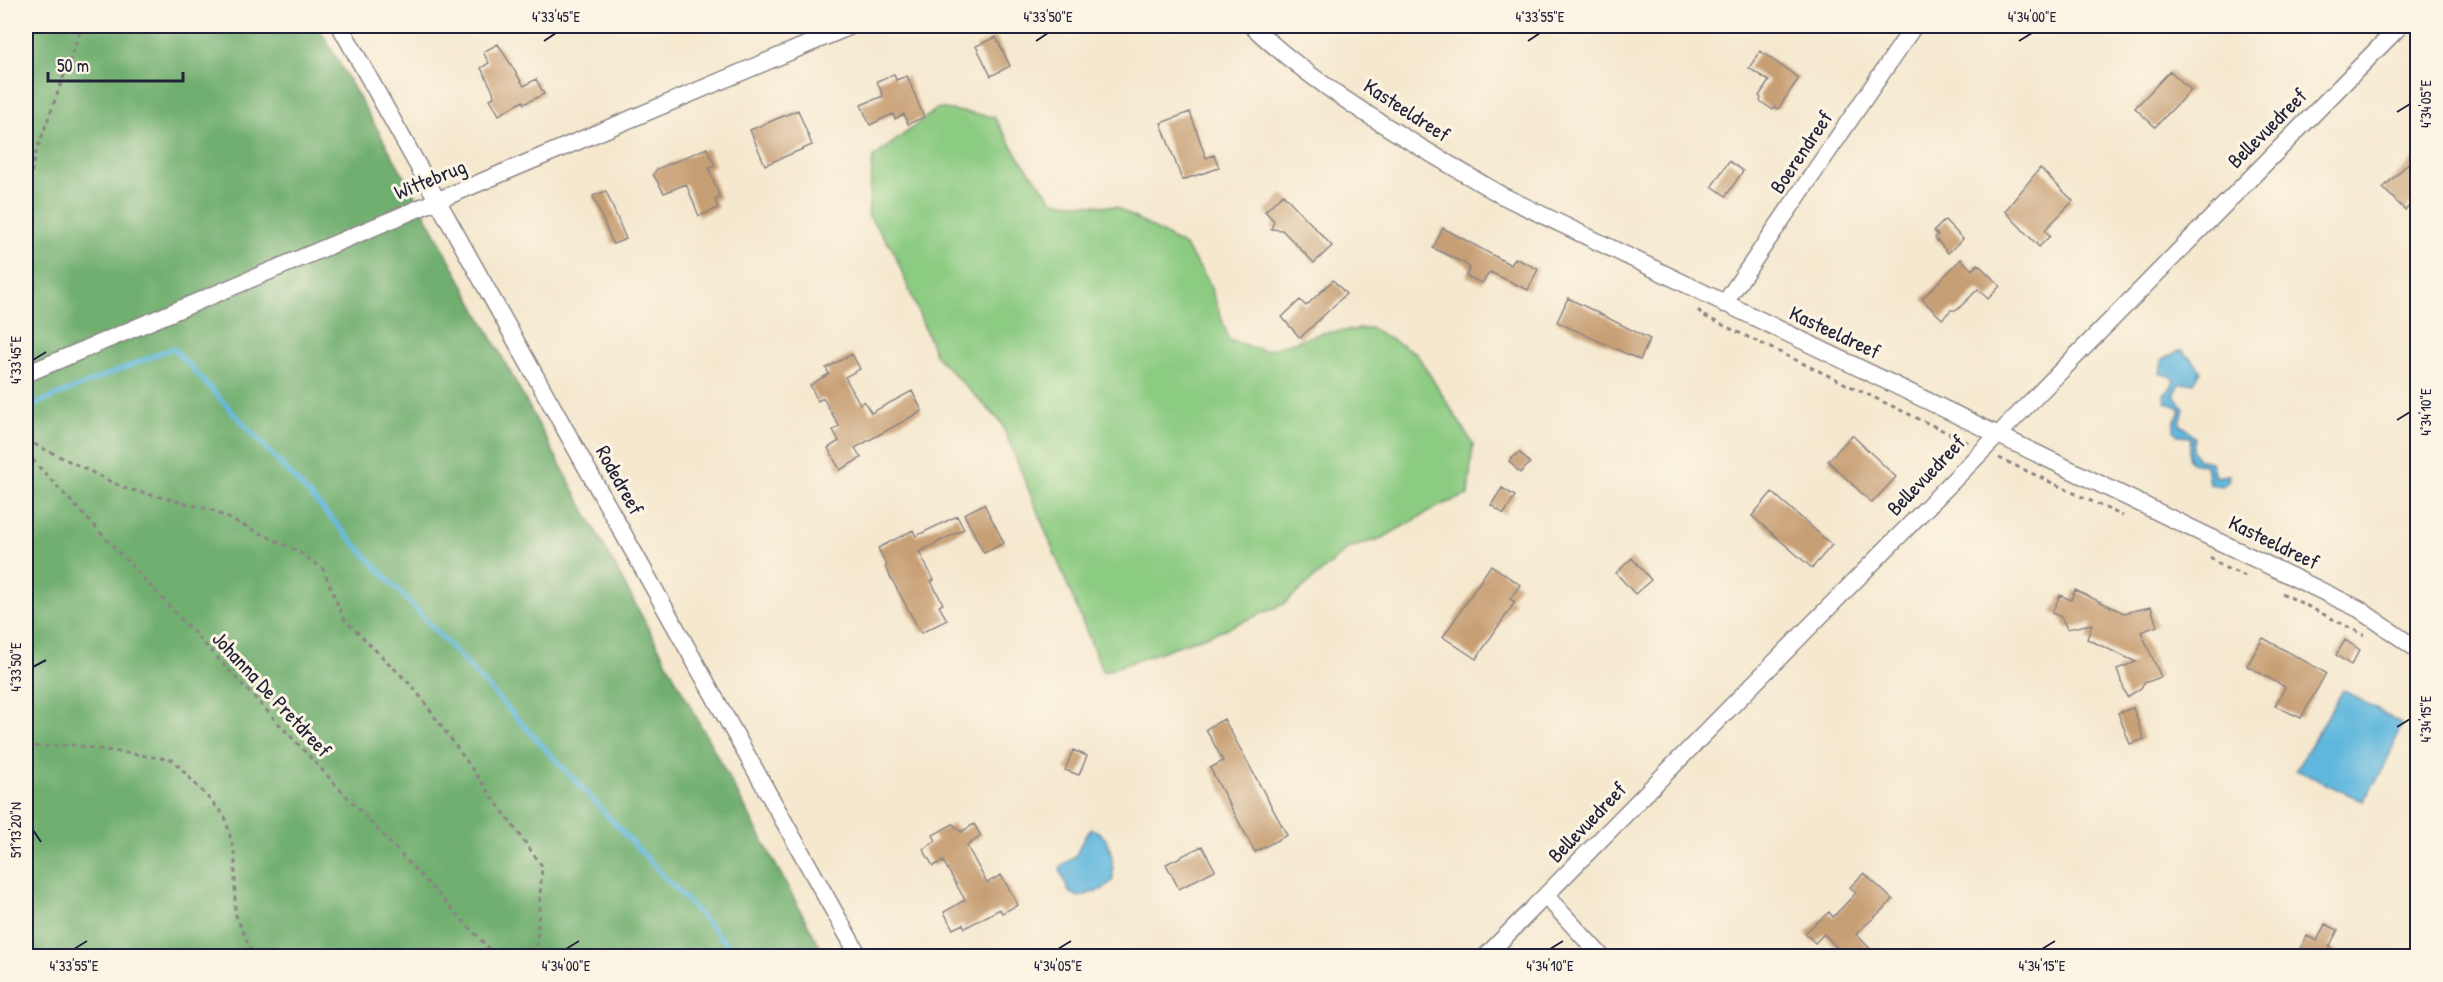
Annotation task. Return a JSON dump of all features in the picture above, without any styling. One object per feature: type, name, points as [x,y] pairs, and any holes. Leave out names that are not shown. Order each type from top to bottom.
[{"type":"street","name":"Rodedreef","points":[[340,26],[438,198],[859,957]]},
{"type":"street","name":"Wittebrug","points":[[26,374],[438,198],[563,149],[851,26]]},
{"type":"street","name":"Kasteeldreef","points":[[1252,26],[1281,54],[1398,134],[1501,195],[2359,609],[2418,650]]},
{"type":"street","name":"Boerendreef","points":[[1724,304],[1914,26]]},
{"type":"street","name":"Bellevuedreef","points":[[1486,957],[2400,26]]},
{"type":"street","points":[[1546,896],[1601,957]]},
{"type":"path","points":[[26,199],[35,155],[82,26]]},
{"type":"path","points":[[26,440],[124,488],[209,509],[298,551],[323,569],[344,619],[414,688],[542,866],[536,957]]},
{"type":"path","name":"Johanna De Pretdreef","points":[[26,453],[496,957]]},
{"type":"path","points":[[26,747],[73,745],[173,760],[225,816],[235,856],[234,913],[254,957]]},
{"type":"green space","points":[[26,26],[318,26],[411,188],[825,956],[26,956]]},
{"type":"green space","points":[[938,108],[994,117],[1023,163],[1053,201],[1116,207],[1185,246],[1208,280],[1229,340],[1265,351],[1322,333],[1371,328],[1416,353],[1473,444],[1468,495],[1441,505],[1382,538],[1349,548],[1284,604],[1223,630],[1103,672],[1001,422],[936,356],[893,250],[868,215],[873,158]]},
{"type":"water","points":[[2178,351],[2183,351],[2201,371],[2194,383],[2180,384],[2174,395],[2184,409],[2180,424],[2195,436],[2193,450],[2197,459],[2211,462],[2215,477],[2229,475],[2228,482],[2222,486],[2209,484],[2206,465],[2192,463],[2190,460],[2190,437],[2179,436],[2174,431],[2174,422],[2180,408],[2166,402],[2164,394],[2174,380],[2171,376],[2160,374],[2162,360]]},
{"type":"water","points":[[2343,690],[2402,724],[2385,766],[2363,801],[2296,770]]},
{"type":"water","points":[[1091,829],[1098,832],[1108,842],[1112,857],[1113,880],[1103,889],[1079,897],[1069,892],[1060,869],[1077,854],[1084,837]]},
{"type":"building","points":[[996,37],[1010,66],[991,76],[976,46]]},
{"type":"building","points":[[498,44],[524,86],[536,79],[544,94],[524,104],[523,101],[499,115],[490,99],[494,97],[493,91],[481,68],[489,63],[483,52]]},
{"type":"building","points":[[1760,51],[1799,78],[1778,109],[1775,107],[1773,110],[1760,101],[1759,96],[1769,81],[1749,68]]},
{"type":"building","points":[[2170,71],[2191,90],[2155,127],[2135,108]]},
{"type":"building","points":[[894,74],[896,80],[907,76],[924,117],[908,124],[904,114],[895,119],[893,114],[870,125],[861,105],[883,96],[877,81]]},
{"type":"building","points":[[798,110],[812,145],[765,165],[750,130]]},
{"type":"building","points":[[1190,112],[1206,158],[1214,155],[1219,168],[1182,180],[1161,123]]},
{"type":"building","points":[[707,148],[715,166],[709,168],[720,198],[715,200],[718,208],[699,216],[686,184],[664,193],[653,174],[657,169]]},
{"type":"building","points":[[2418,154],[2418,197],[2405,210],[2383,188]]},
{"type":"building","points":[[1729,161],[1743,171],[1726,196],[1712,186]]},
{"type":"building","points":[[2040,168],[2073,201],[2045,230],[2050,236],[2039,247],[2005,211]]},
{"type":"building","points":[[606,191],[626,239],[613,244],[593,196]]},
{"type":"building","points":[[1283,194],[1332,246],[1314,263],[1282,230],[1271,229],[1274,221],[1265,211]]},
{"type":"building","points":[[1945,220],[1963,239],[1948,253],[1935,238],[1938,235],[1934,231]]},
{"type":"building","points":[[1443,228],[1511,265],[1515,258],[1538,269],[1528,290],[1490,272],[1482,283],[1466,276],[1470,268],[1433,248]]},
{"type":"building","points":[[1961,259],[1972,270],[1978,264],[2000,286],[1988,299],[1978,289],[1957,310],[1951,310],[1942,319],[1922,299]]},
{"type":"building","points":[[1333,280],[1346,294],[1300,338],[1282,317],[1300,300],[1306,306]]},
{"type":"building","points":[[1568,298],[1650,339],[1640,360],[1557,322]]},
{"type":"building","points":[[852,354],[860,369],[845,377],[860,404],[864,401],[871,413],[912,391],[922,411],[855,448],[861,458],[840,470],[828,448],[839,441],[833,430],[839,426],[823,398],[818,401],[810,385],[829,374],[826,368]]},
{"type":"building","points":[[1852,435],[1896,477],[1872,503],[1828,461]]},
{"type":"building","points":[[1519,452],[1530,463],[1520,473],[1509,461]]},
{"type":"building","points":[[1502,488],[1515,496],[1504,514],[1491,505]]},
{"type":"building","points":[[1772,492],[1832,545],[1812,568],[1752,516]]},
{"type":"building","points":[[984,504],[1004,543],[984,553],[964,514]]},
{"type":"building","points":[[957,516],[964,529],[919,552],[934,580],[931,581],[943,604],[939,606],[947,620],[921,633],[885,567],[887,566],[878,548],[913,530],[916,536]]},
{"type":"building","points":[[1632,558],[1651,580],[1635,594],[1616,573]]},
{"type":"building","points":[[1491,565],[1520,585],[1510,599],[1515,602],[1476,659],[1443,637]]},
{"type":"building","points":[[2075,590],[2124,613],[2151,607],[2157,626],[2141,632],[2161,677],[2144,683],[2141,688],[2127,697],[2117,669],[2136,662],[2087,639],[2092,624],[2067,629],[2061,617],[2052,613],[2060,595],[2071,600]]},
{"type":"building","points":[[2263,638],[2326,673],[2301,718],[2275,706],[2285,687],[2247,666]]},
{"type":"building","points":[[2345,640],[2360,650],[2351,665],[2336,655]]},
{"type":"building","points":[[2133,708],[2144,739],[2130,744],[2118,713]]},
{"type":"building","points":[[1224,719],[1287,835],[1255,852],[1210,768],[1223,761],[1206,729]]},
{"type":"building","points":[[1073,750],[1087,756],[1079,775],[1065,770]]},
{"type":"building","points":[[953,824],[961,832],[974,824],[981,836],[967,846],[987,883],[1001,875],[1018,905],[1002,913],[1000,909],[965,928],[963,924],[953,929],[944,912],[965,900],[943,861],[933,866],[923,849],[936,841],[933,835]]},
{"type":"building","points":[[1202,846],[1215,870],[1179,889],[1166,864]]},
{"type":"building","points":[[1864,873],[1893,900],[1856,934],[1878,957],[1846,957],[1824,934],[1815,943],[1805,933],[1829,912],[1833,917],[1856,893],[1850,887]]},
{"type":"building","points":[[2325,924],[2338,930],[2329,947],[2347,957],[2296,957],[2307,936],[2317,941]]},
{"type":"waterway","points":[[26,408],[173,348],[738,956]]}]
